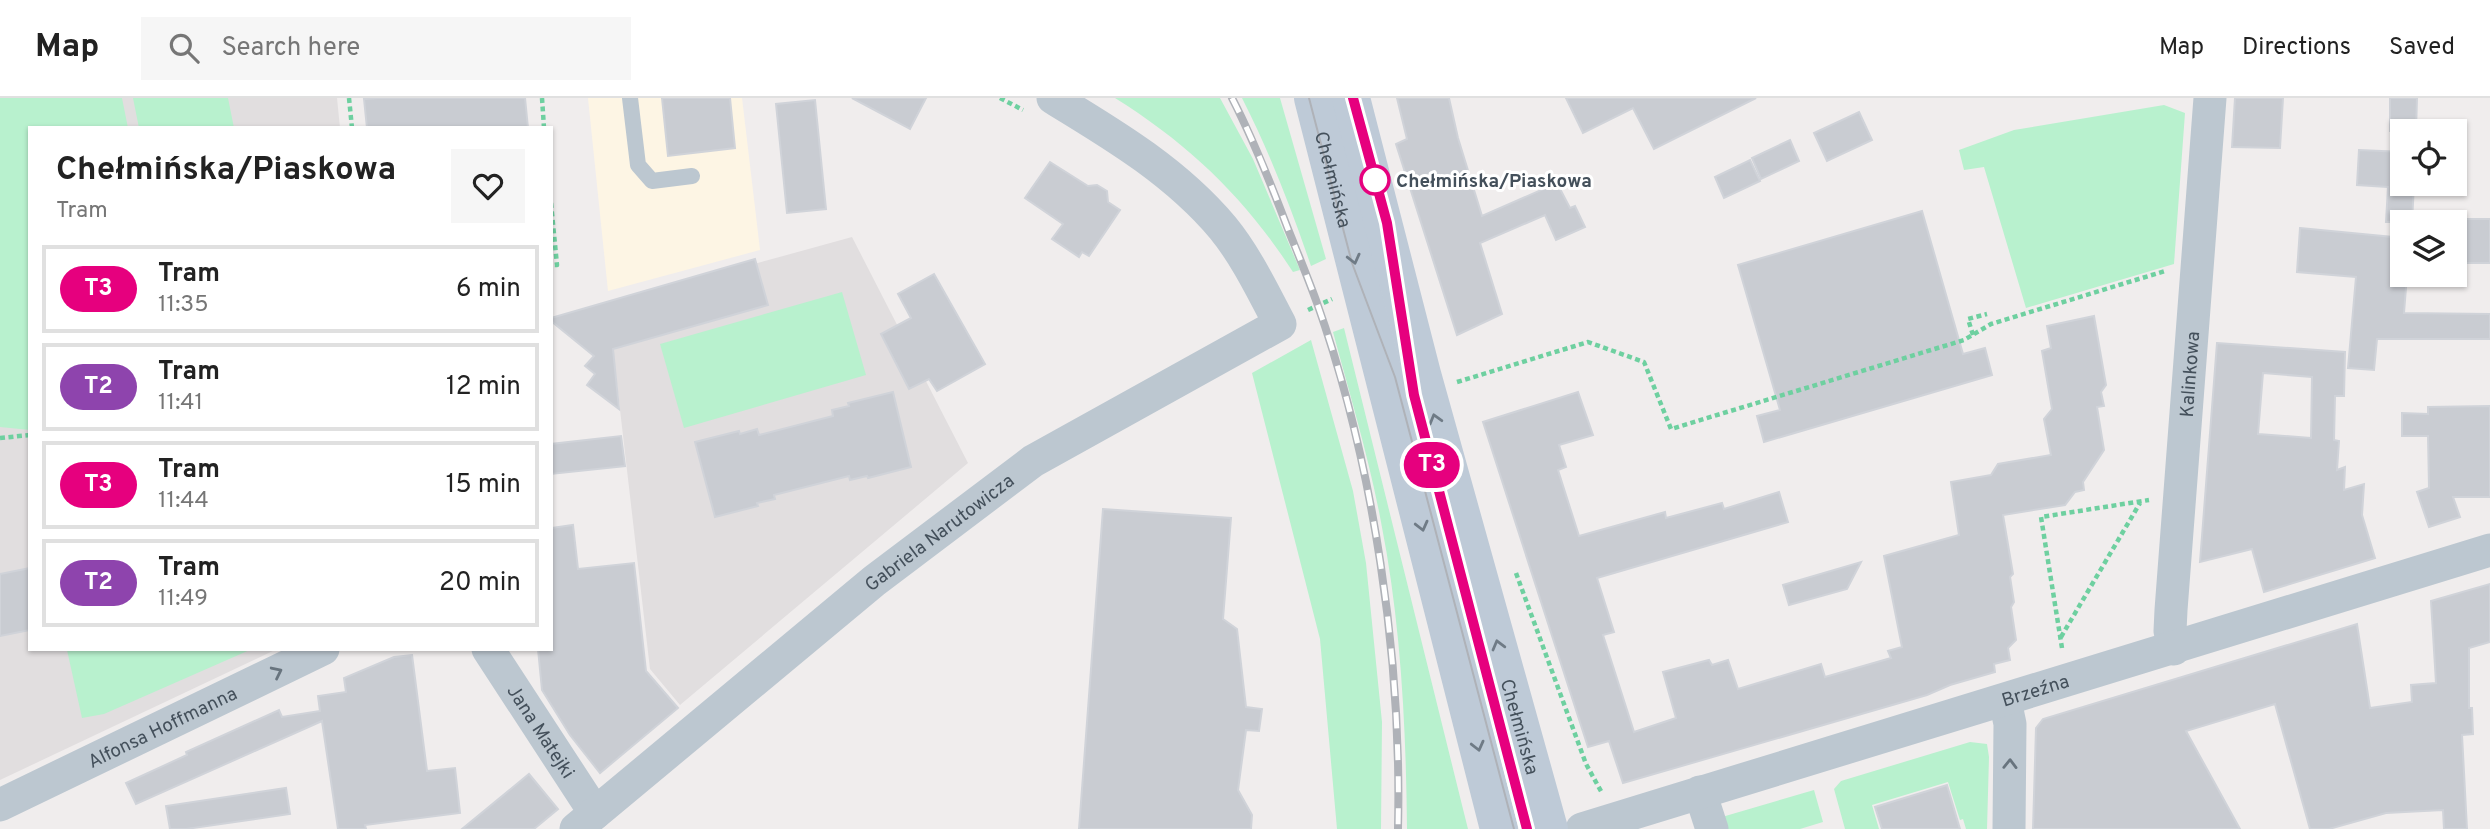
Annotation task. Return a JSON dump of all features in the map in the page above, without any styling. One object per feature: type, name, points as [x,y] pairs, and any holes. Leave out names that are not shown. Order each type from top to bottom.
[{"type":"main road","name":"Chełmińska","points":[[1313,98],[1499,829]]},
{"type":"main road","name":"Chełmińska","points":[[1351,98],[1425,383],[1549,829]]},
{"type":"street","points":[[1053,98],[1106,130],[1170,175],[1203,206],[1225,230],[1280,324]]},
{"type":"street","name":"Kalinkowa","points":[[2174,649],[2170,631],[2171,610],[2210,98]]},
{"type":"street","name":"Gabriela Narutowicza","points":[[586,821],[874,581],[1033,461],[1280,324]]},
{"type":"street","name":"Brzeźna","points":[[1582,829],[2490,550]]},
{"type":"street","name":"Alfonsa Hoffmanna","points":[[0,804],[319,651]]},
{"type":"street","name":"Jana Matejki","points":[[489,651],[586,821]]},
{"type":"street","points":[[2006,700],[2010,724],[2009,829]]},
{"type":"street","points":[[1700,792],[1712,829]]},
{"type":"lane","points":[[630,98],[638,165],[652,181],[692,176]]},
{"type":"path","points":[[349,98],[352,126]]},
{"type":"path","points":[[542,98],[544,126]]},
{"type":"path","points":[[553,224],[557,265],[553,265]]},
{"type":"path","points":[[1458,383],[1588,342],[1644,362],[1671,429],[1964,340],[1991,324],[2178,267]]},
{"type":"path","points":[[1280,324],[1342,295]]},
{"type":"path","points":[[1973,335],[1968,319],[1987,314]]},
{"type":"path","points":[[0,438],[28,435]]},
{"type":"path","points":[[2064,660],[2041,517],[2151,499]]},
{"type":"path","points":[[2060,637],[2141,502]]},
{"type":"shaded area","points":[[0,98],[337,98],[340,126],[28,126],[28,651],[273,651],[0,780]]},
{"type":"shaded area","points":[[588,98],[742,98],[760,250],[608,291]]},
{"type":"shaded area","points":[[852,237],[968,463],[680,705],[650,669],[613,349],[602,306]]},
{"type":"green space","points":[[0,98],[122,98],[128,126],[28,126],[28,430],[0,427]]},
{"type":"green space","points":[[133,98],[228,98],[234,126],[139,126]]},
{"type":"green space","points":[[1115,98],[1220,98],[1253,159],[1300,270],[1293,272],[1255,220],[1192,154]]},
{"type":"green space","points":[[1242,98],[1280,98],[1326,259],[1311,266],[1262,139]]},
{"type":"green space","points":[[2164,105],[2185,113],[2174,264],[2026,308],[1984,167],[1964,170],[1959,150],[2014,130]]},
{"type":"green space","points":[[842,292],[866,375],[684,428],[660,344]]},
{"type":"green space","points":[[1344,328],[1468,829],[1407,829],[1404,714],[1398,637],[1388,560],[1371,474],[1333,332]]},
{"type":"green space","points":[[1311,340],[1353,491],[1366,563],[1382,722],[1381,829],[1337,829],[1320,639],[1252,373]]},
{"type":"green space","points":[[67,651],[247,651],[104,714],[82,718]]},
{"type":"green space","points":[[1970,742],[1987,744],[1987,829],[1966,829],[1963,819],[1960,820],[1948,782],[1872,805],[1879,829],[1845,829],[1834,789],[1841,781]]},
{"type":"green space","points":[[1814,790],[1823,822],[1800,829],[1721,829],[1722,817]]},
{"type":"building","points":[[525,98],[528,126],[367,126],[364,99]]},
{"type":"building","points":[[662,98],[730,98],[735,148],[668,156]]},
{"type":"building","points":[[852,98],[926,98],[910,129]]},
{"type":"building","points":[[1397,98],[1449,98],[1458,138],[1482,216],[1557,183],[1570,208],[1575,206],[1585,227],[1556,240],[1545,215],[1480,243],[1502,314],[1457,335],[1396,144],[1407,139]]},
{"type":"building","points":[[1566,98],[1756,98],[1654,149],[1633,108],[1583,133]]},
{"type":"building","points":[[2235,98],[2283,98],[2280,148],[2232,147]]},
{"type":"building","points":[[2390,98],[2417,98],[2416,119],[2390,119]]},
{"type":"building","points":[[815,100],[826,209],[787,213],[776,104]]},
{"type":"building","points":[[1859,112],[1872,140],[1827,161],[1814,133]]},
{"type":"building","points":[[1790,140],[1799,161],[1761,179],[1752,158]]},
{"type":"building","points":[[2359,150],[2390,151],[2390,196],[2413,196],[2413,210],[2390,210],[2390,222],[2386,222],[2388,187],[2357,185]]},
{"type":"building","points":[[1750,160],[1760,181],[1724,198],[1715,177]]},
{"type":"building","points":[[1050,162],[1088,186],[1097,185],[1107,191],[1108,202],[1120,210],[1089,256],[1082,252],[1079,257],[1052,239],[1063,224],[1025,198]]},
{"type":"building","points":[[1922,211],[1963,354],[1985,348],[1992,375],[1764,442],[1757,416],[1780,410],[1738,265]]},
{"type":"building","points":[[2467,219],[2490,219],[2490,263],[2467,263]]},
{"type":"building","points":[[2300,228],[2390,237],[2390,287],[2406,287],[2404,313],[2490,314],[2490,339],[2377,339],[2374,370],[2348,368],[2356,277],[2297,272]]},
{"type":"building","points":[[755,259],[768,305],[613,349],[619,409],[587,385],[595,374],[585,366],[594,356],[553,323],[553,317]]},
{"type":"building","points":[[934,274],[985,364],[937,391],[929,379],[909,389],[881,334],[911,318],[898,294]]},
{"type":"building","points":[[2094,316],[2106,385],[2101,392],[2104,406],[2097,407],[2104,450],[2083,482],[2084,490],[2075,492],[2065,505],[2003,515],[2013,574],[2010,577],[2014,602],[2011,607],[2016,640],[2008,648],[2010,660],[1994,664],[1995,672],[1950,685],[1927,695],[1623,783],[1609,741],[1588,747],[1483,422],[1578,392],[1593,435],[1559,445],[1566,467],[1558,470],[1579,536],[1665,512],[1666,518],[1722,503],[1724,509],[1779,492],[1788,522],[1597,578],[1614,632],[1603,635],[1634,732],[1676,718],[1663,672],[1709,660],[1712,665],[1728,660],[1738,689],[1821,664],[1825,677],[1891,658],[1888,651],[1902,647],[1884,556],[1959,535],[1951,482],[1991,475],[1998,464],[2051,455],[2044,419],[2052,409],[2042,351],[2051,348],[2047,326]]},
{"type":"building","points":[[2217,343],[2345,352],[2344,396],[2335,396],[2334,440],[2339,441],[2337,470],[2345,467],[2344,490],[2364,484],[2362,515],[2375,558],[2264,592],[2252,549],[2200,562]],"holes":[[[2263,373],[2312,377],[2311,438],[2258,434]]]},
{"type":"building","points":[[893,392],[911,467],[868,478],[850,480],[849,476],[774,495],[775,499],[757,503],[758,506],[715,517],[695,442],[757,429],[759,435],[833,416],[832,410],[849,406],[848,403]]},
{"type":"building","points":[[2490,406],[2490,497],[2453,497],[2460,517],[2429,527],[2417,492],[2429,488],[2428,436],[2402,436],[2402,413],[2428,414],[2428,407]]},
{"type":"building","points":[[621,436],[625,466],[553,474],[553,444]]},
{"type":"building","points":[[1103,509],[1231,518],[1223,619],[1237,629],[1246,707],[1262,709],[1259,731],[1246,730],[1238,790],[1252,815],[1251,829],[1079,829]]},
{"type":"building","points":[[573,525],[578,569],[634,563],[646,671],[678,708],[600,773],[570,735],[542,690],[538,651],[553,651],[553,528]]},
{"type":"building","points":[[1861,562],[1847,589],[1789,605],[1783,585]]},
{"type":"building","points":[[28,568],[28,630],[0,636],[0,574]]},
{"type":"building","points":[[2490,584],[2490,642],[2469,648],[2469,708],[2472,708],[2473,734],[2462,735],[2467,829],[2444,829],[2443,810],[2386,813],[2329,829],[2310,829],[2275,704],[2186,731],[2240,829],[2033,829],[2036,728],[2043,719],[2357,624],[2370,708],[2412,702],[2411,685],[2436,683],[2431,601]]},
{"type":"building","points":[[412,655],[427,771],[455,768],[460,813],[365,825],[366,829],[338,829],[322,721],[136,804],[126,783],[187,755],[186,752],[279,710],[282,717],[320,711],[318,696],[346,692],[344,678],[394,657]]},
{"type":"building","points":[[529,774],[558,809],[534,829],[462,829]]},
{"type":"building","points":[[1947,785],[1960,829],[1882,829],[1875,807]]},
{"type":"building","points":[[286,788],[290,814],[170,829],[166,806]]},
{"type":"tram line","points":[[1309,98],[1352,263],[1395,377],[1514,829]]},
{"type":"tram line","points":[[1353,98],[1386,223],[1414,395],[1527,829]]},
{"type":"tram line","name":"T3","points":[[1353,98],[1387,223],[1414,395],[1527,829]]},
{"type":"railway","points":[[1232,98],[1262,163],[1314,294],[1337,365],[1369,495],[1389,630],[1395,698],[1398,829]]},
{"type":"place","name":"Chełmińska/Piaskowa","points":[[1375,180]]}]
